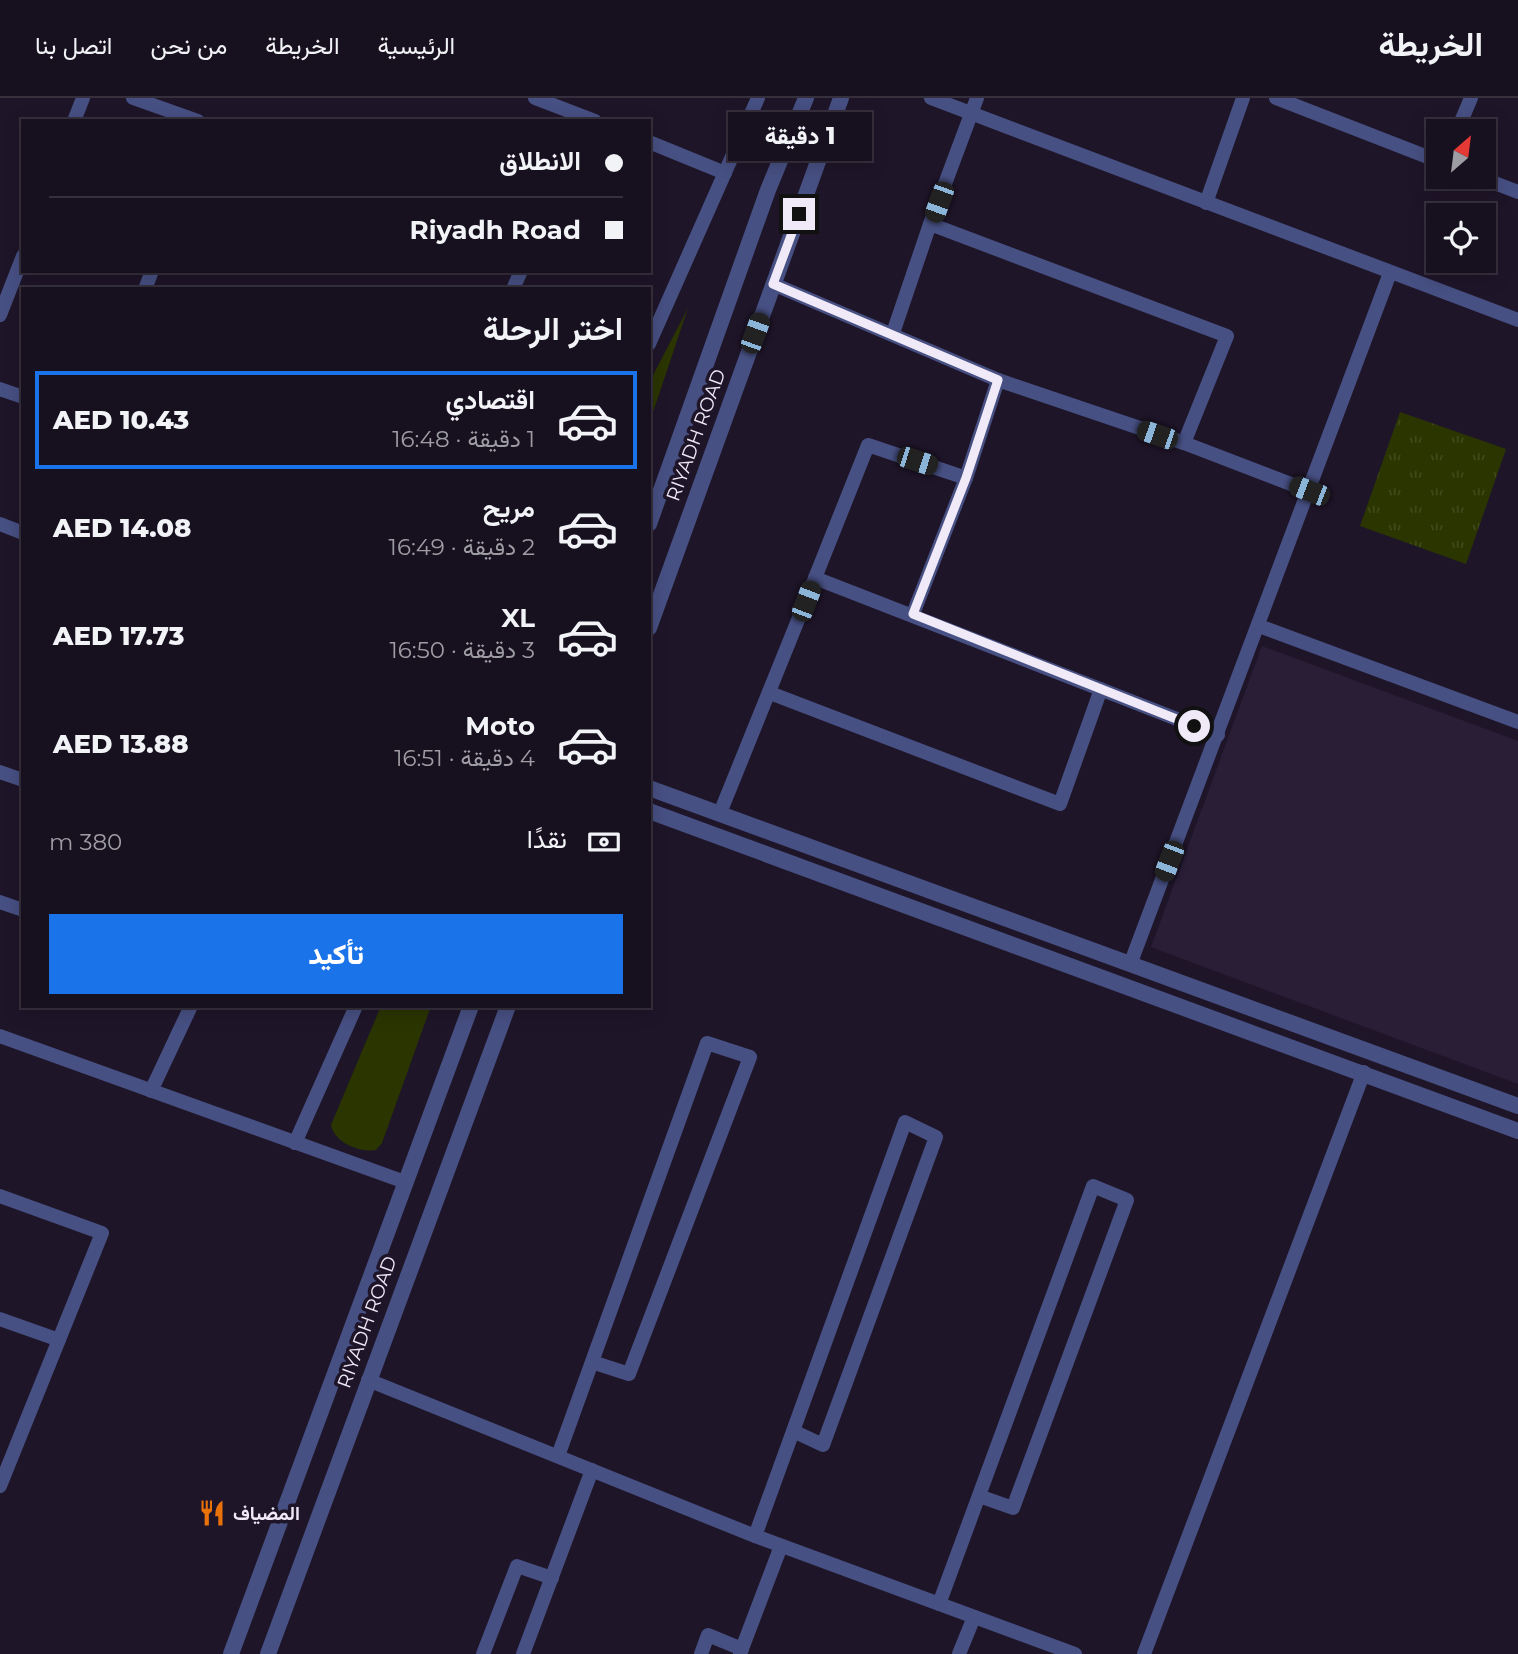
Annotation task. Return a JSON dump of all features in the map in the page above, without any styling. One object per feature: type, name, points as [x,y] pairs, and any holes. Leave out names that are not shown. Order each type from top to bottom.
[{"type":"street","points":[[75,119],[83,98]]},
{"type":"street","points":[[133,98],[192,119]]},
{"type":"street","points":[[535,98],[588,119]]},
{"type":"street","points":[[651,340],[758,98]]},
{"type":"street","points":[[651,518],[768,190],[806,98]]},
{"type":"street","name":"RIYADH ROAD","points":[[651,622],[841,98]]},
{"type":"street","points":[[931,98],[1518,320]]},
{"type":"street","points":[[893,333],[977,98]]},
{"type":"street","points":[[1206,203],[1243,98]]},
{"type":"street","points":[[1276,98],[1426,156]]},
{"type":"street","points":[[1462,119],[1471,98]]},
{"type":"street","points":[[651,143],[725,173]]},
{"type":"street","points":[[1496,184],[1518,192]]},
{"type":"street","points":[[930,224],[1227,336],[1184,443]]},
{"type":"street","points":[[0,315],[21,261]]},
{"type":"street","points":[[1131,962],[1390,273]]},
{"type":"street","points":[[773,284],[998,380],[1184,443],[1309,491]]},
{"type":"street","points":[[913,614],[966,478],[998,380]]},
{"type":"street","points":[[0,389],[21,396]]},
{"type":"street","points":[[720,813],[868,445],[966,478]]},
{"type":"street","points":[[0,524],[21,532]]},
{"type":"street","points":[[815,578],[1218,735]]},
{"type":"street","points":[[1259,626],[1518,722]]},
{"type":"street","points":[[770,693],[1060,804],[1101,689]]},
{"type":"street","points":[[0,772],[21,779]]},
{"type":"street","points":[[651,789],[1131,962],[1518,1106]]},
{"type":"street","points":[[651,812],[1364,1072],[1518,1131]]},
{"type":"street","points":[[0,902],[21,909]]},
{"type":"street","points":[[151,1091],[190,1008]]},
{"type":"street","points":[[295,1143],[355,1008]]},
{"type":"street","points":[[231,1654],[470,1008]]},
{"type":"street","name":"RIYADH ROAD","points":[[268,1654],[507,1008]]},
{"type":"street","points":[[0,1036],[405,1182]]},
{"type":"street","points":[[558,1457],[592,1362],[707,1043],[750,1057],[629,1374],[592,1362]]},
{"type":"street","points":[[1144,1654],[1364,1072]]},
{"type":"street","points":[[755,1536],[905,1122],[936,1137],[823,1445],[793,1432]]},
{"type":"street","points":[[939,1604],[1093,1185],[1127,1200],[1013,1508],[979,1496]]},
{"type":"street","points":[[0,1196],[102,1233],[59,1340],[5,1458],[0,1486]]},
{"type":"street","points":[[0,1319],[59,1340]]},
{"type":"street","points":[[368,1380],[780,1546],[1075,1654]]},
{"type":"street","points":[[523,1654],[592,1469]]},
{"type":"street","points":[[701,1654],[708,1635],[741,1651],[780,1546]]},
{"type":"street","points":[[483,1654],[517,1566],[552,1578]]},
{"type":"street","points":[[959,1654],[974,1617]]},
{"type":"shaded area","points":[[1262,646],[1518,741],[1518,1084],[1151,947]]},
{"type":"green space","points":[[688,308],[651,418],[651,379]]},
{"type":"green space","points":[[1400,412],[1506,449],[1466,564],[1360,526]]},
{"type":"green space","points":[[380,1008],[430,1008],[382,1143],[376,1150],[355,1148],[342,1141],[331,1125]]},
{"type":"place","name":"المضياف","points":[[212,1513]]},
{"type":"route","points":[[799,214],[773,284],[998,380],[966,478],[913,614],[1194,726]]}]
